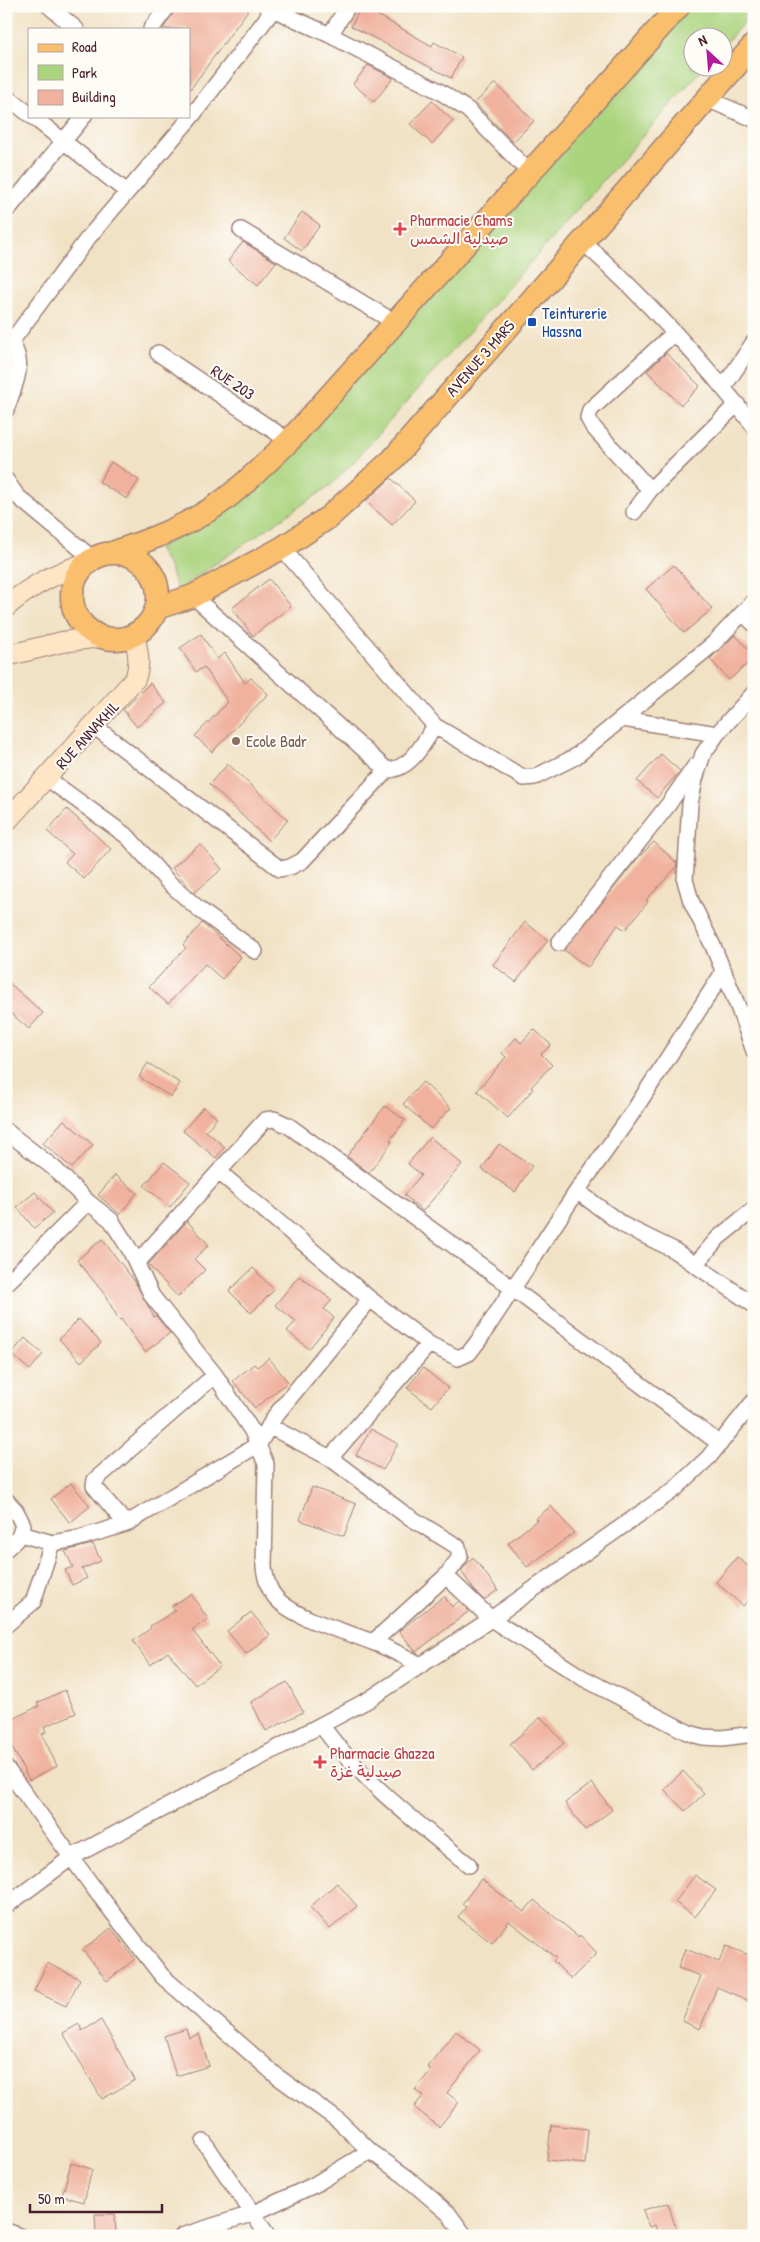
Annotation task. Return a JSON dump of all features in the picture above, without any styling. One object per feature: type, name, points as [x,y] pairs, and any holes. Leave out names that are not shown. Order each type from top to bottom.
[{"type":"main road","points":[[98,559],[135,558],[152,574],[157,590],[157,608],[148,624],[134,635],[125,638],[100,637],[87,629],[77,618],[72,603],[72,589],[78,575],[98,559],[155,539],[220,503],[264,466],[289,441],[680,6]]},
{"type":"main road","name":"AVENUE 3 MARS","points":[[157,608],[193,596],[282,548],[330,517],[392,460],[754,45]]},
{"type":"street","points":[[48,6],[75,28]]},
{"type":"street","points":[[152,28],[168,6]]},
{"type":"street","points":[[330,35],[348,6]]},
{"type":"street","points":[[190,114],[269,8],[330,35],[439,91],[468,110],[530,173]]},
{"type":"street","points":[[6,96],[28,113]]},
{"type":"street","points":[[707,99],[754,119]]},
{"type":"street","points":[[35,118],[127,192]]},
{"type":"street","points":[[6,210],[10,208],[82,118]]},
{"type":"street","points":[[6,410],[17,378],[19,362],[18,352],[9,340],[88,238],[187,118]]},
{"type":"street","points":[[240,230],[394,322]]},
{"type":"street","points":[[582,241],[616,272],[674,333],[754,426]]},
{"type":"street","points":[[650,490],[593,427],[588,418],[590,410],[674,333]]},
{"type":"street","points":[[723,388],[754,342]]},
{"type":"street","name":"RUE 203","points":[[158,353],[289,441]]},
{"type":"street","points":[[634,512],[650,490],[737,404]]},
{"type":"street","points":[[6,480],[17,496],[98,559]]},
{"type":"street","points":[[282,548],[435,726],[524,778],[535,777],[575,757],[713,644],[754,601]]},
{"type":"street","points":[[6,607],[51,577],[65,570],[98,559]]},
{"type":"street","points":[[193,596],[388,770],[398,770],[408,763],[435,726]]},
{"type":"street","points":[[743,613],[754,624]]},
{"type":"street","name":"RUE ANNAKHIL","points":[[6,822],[48,778],[135,680],[140,659],[134,635]]},
{"type":"street","points":[[6,656],[62,642],[100,637]]},
{"type":"street","points":[[559,943],[668,805],[717,734],[754,693]]},
{"type":"street","points":[[623,719],[717,734]]},
{"type":"street","points":[[94,726],[280,869],[290,867],[302,861],[388,770]]},
{"type":"street","points":[[703,754],[690,804],[685,880],[691,902],[724,971],[754,1051]]},
{"type":"street","points":[[48,778],[128,837],[168,882],[200,910],[255,951]]},
{"type":"street","points":[[219,1172],[370,1299],[429,1344],[458,1358],[470,1353],[577,1191],[631,1115],[724,971]]},
{"type":"street","points":[[137,1263],[265,1120],[274,1119],[289,1126],[512,1288],[720,1444]]},
{"type":"street","points":[[6,1132],[55,1169],[88,1202],[111,1220],[137,1263],[152,1296],[216,1375],[259,1444],[267,1470],[264,1567],[269,1587],[280,1602],[321,1623],[373,1642],[421,1665]]},
{"type":"street","points":[[577,1191],[623,1225],[672,1249],[754,1305]]},
{"type":"street","points":[[6,1284],[88,1202]]},
{"type":"street","points":[[695,1265],[718,1238],[754,1209]]},
{"type":"street","points":[[21,1534],[52,1543],[76,1539],[126,1524],[259,1444],[275,1416],[370,1299]]},
{"type":"street","points":[[330,1458],[429,1344]]},
{"type":"street","points":[[126,1524],[94,1486],[95,1480],[216,1375]]},
{"type":"street","points":[[6,1906],[72,1857],[368,1700],[492,1619],[675,1489],[720,1444],[754,1401]]},
{"type":"street","points":[[269,1426],[330,1458],[403,1513],[458,1547],[460,1557],[446,1576],[373,1642]]},
{"type":"street","points":[[6,1500],[23,1525],[21,1534],[6,1549]]},
{"type":"street","points":[[6,1625],[33,1602],[52,1543]]},
{"type":"street","points":[[446,1576],[492,1619],[583,1678],[689,1733],[710,1739],[754,1734]]},
{"type":"street","points":[[321,1725],[341,1752],[383,1794],[469,1865]]},
{"type":"street","points":[[6,1768],[162,1976],[278,2077],[338,2121],[370,2150],[405,2176],[448,2213],[465,2236]]},
{"type":"street","points":[[204,2142],[268,2236]]},
{"type":"street","points":[[182,2236],[254,2213],[314,2185],[370,2150]]},
{"type":"street","points":[[6,2230],[20,2236]]},
{"type":"green space","points":[[688,6],[754,6],[754,11],[732,36],[732,28],[682,28],[682,78],[694,78],[349,467],[331,485],[177,590],[170,569],[158,548],[218,514]]},
{"type":"building","points":[[177,6],[251,6],[190,90],[190,28],[164,28]]},
{"type":"building","points":[[362,6],[432,46],[434,42],[462,57],[451,78],[351,26]]},
{"type":"building","points":[[368,65],[393,78],[374,102],[353,84]]},
{"type":"building","points":[[495,83],[534,121],[513,142],[475,103]]},
{"type":"building","points":[[432,101],[453,121],[432,144],[410,124]]},
{"type":"building","points":[[302,212],[320,225],[302,251],[284,238]]},
{"type":"building","points":[[243,242],[276,262],[258,285],[228,261]]},
{"type":"building","points":[[666,353],[700,386],[681,405],[647,371]]},
{"type":"building","points":[[111,462],[139,480],[127,499],[99,482]]},
{"type":"building","points":[[391,478],[415,501],[392,525],[366,501]]},
{"type":"building","points":[[674,565],[712,609],[684,633],[646,589]]},
{"type":"building","points":[[269,579],[291,606],[253,636],[232,608]]},
{"type":"building","points":[[201,634],[217,659],[225,653],[245,683],[251,678],[268,694],[212,752],[195,736],[228,702],[204,667],[196,672],[180,648]]},
{"type":"building","points":[[735,635],[754,655],[754,658],[729,680],[710,659]]},
{"type":"building","points":[[150,683],[166,703],[137,727],[123,710]]},
{"type":"building","points":[[661,754],[680,771],[657,798],[637,781]]},
{"type":"building","points":[[228,764],[288,820],[269,841],[209,784]]},
{"type":"building","points":[[67,809],[111,849],[84,879],[65,862],[73,854],[47,831]]},
{"type":"building","points":[[654,842],[677,863],[676,868],[646,900],[648,902],[625,930],[618,925],[588,967],[564,950],[638,858]]},
{"type":"building","points":[[200,844],[222,869],[194,893],[172,868]]},
{"type":"building","points":[[525,922],[548,940],[516,982],[493,965]]},
{"type":"building","points":[[202,923],[241,957],[222,979],[205,964],[168,1004],[149,987],[186,948],[183,945]]},
{"type":"building","points":[[6,980],[43,1013],[29,1029],[6,1009]]},
{"type":"building","points":[[534,1029],[551,1045],[541,1054],[552,1065],[531,1087],[533,1089],[508,1118],[477,1091],[506,1057],[502,1053],[516,1038],[521,1043]]},
{"type":"building","points":[[148,1063],[180,1083],[171,1097],[139,1077]]},
{"type":"building","points":[[423,1082],[451,1108],[431,1129],[403,1104]]},
{"type":"building","points":[[385,1106],[405,1120],[390,1140],[392,1142],[369,1173],[347,1156]]},
{"type":"building","points":[[203,1107],[217,1118],[206,1131],[225,1147],[216,1158],[183,1131]]},
{"type":"building","points":[[64,1120],[93,1145],[72,1168],[43,1143]]},
{"type":"building","points":[[430,1137],[462,1164],[423,1211],[404,1195],[421,1175],[408,1164]]},
{"type":"building","points":[[499,1144],[532,1166],[515,1192],[482,1169]]},
{"type":"building","points":[[164,1162],[190,1182],[170,1207],[144,1186]]},
{"type":"building","points":[[115,1175],[137,1193],[120,1214],[98,1195]]},
{"type":"building","points":[[35,1192],[53,1213],[34,1228],[17,1207]]},
{"type":"building","points":[[187,1221],[209,1245],[194,1259],[205,1270],[178,1297],[148,1265]]},
{"type":"building","points":[[102,1239],[135,1282],[154,1317],[156,1316],[170,1333],[145,1352],[121,1319],[119,1320],[105,1295],[77,1260]]},
{"type":"building","points":[[253,1268],[274,1290],[251,1313],[229,1291]]},
{"type":"building","points":[[299,1276],[332,1300],[324,1309],[334,1318],[309,1349],[287,1331],[296,1321],[275,1305]]},
{"type":"building","points":[[79,1319],[101,1343],[81,1362],[59,1339]]},
{"type":"building","points":[[25,1338],[43,1354],[30,1370],[11,1354]]},
{"type":"building","points":[[269,1358],[288,1382],[255,1408],[233,1381],[254,1364],[257,1367]]},
{"type":"building","points":[[423,1368],[448,1388],[432,1407],[407,1388]]},
{"type":"building","points":[[371,1429],[398,1444],[383,1470],[356,1455]]},
{"type":"building","points":[[71,1483],[90,1506],[70,1523],[51,1499]]},
{"type":"building","points":[[312,1487],[356,1504],[344,1536],[300,1520]]},
{"type":"building","points":[[551,1506],[574,1533],[527,1567],[508,1543]]},
{"type":"building","points":[[93,1544],[101,1561],[82,1569],[87,1578],[72,1585],[65,1570],[73,1567],[65,1551]]},
{"type":"building","points":[[473,1557],[498,1590],[484,1600],[474,1590],[461,1571]]},
{"type":"building","points":[[737,1557],[754,1571],[754,1594],[743,1606],[716,1582]]},
{"type":"building","points":[[191,1594],[208,1619],[192,1630],[220,1666],[195,1685],[168,1652],[150,1665],[133,1641],[151,1628],[150,1626],[175,1611],[172,1606]]},
{"type":"building","points":[[444,1596],[452,1607],[459,1601],[469,1611],[416,1652],[399,1631]]},
{"type":"building","points":[[251,1612],[270,1635],[246,1654],[227,1631]]},
{"type":"building","points":[[287,1682],[303,1712],[266,1731],[251,1702]]},
{"type":"building","points":[[65,1690],[76,1713],[44,1727],[46,1732],[42,1734],[57,1766],[29,1780],[12,1747],[10,1748],[6,1740],[6,1722],[39,1706],[37,1703]]},
{"type":"building","points":[[541,1717],[564,1743],[532,1770],[510,1744]]},
{"type":"building","points":[[683,1771],[704,1794],[685,1811],[664,1789]]},
{"type":"building","points":[[592,1783],[612,1810],[585,1830],[565,1803]]},
{"type":"building","points":[[695,1875],[716,1890],[695,1917],[675,1902]]},
{"type":"building","points":[[481,1879],[524,1912],[534,1900],[579,1937],[580,1935],[597,1953],[571,1979],[553,1961],[556,1958],[509,1921],[492,1943],[458,1917],[466,1907],[462,1904]]},
{"type":"building","points":[[337,1883],[357,1906],[330,1929],[310,1907]]},
{"type":"building","points":[[111,1928],[135,1959],[107,1981],[83,1950]]},
{"type":"building","points":[[726,1946],[754,1957],[754,2003],[717,1987],[700,2029],[682,2021],[701,1976],[678,1968],[685,1949],[719,1962]]},
{"type":"building","points":[[47,1963],[80,1979],[66,2006],[34,1991]]},
{"type":"building","points":[[101,2020],[135,2080],[102,2099],[63,2033],[79,2024],[82,2031]]},
{"type":"building","points":[[186,2029],[189,2038],[199,2034],[209,2066],[176,2076],[164,2036]]},
{"type":"building","points":[[456,2031],[480,2050],[447,2093],[459,2102],[439,2127],[414,2107],[423,2096],[415,2090],[431,2070],[427,2067]]},
{"type":"building","points":[[551,2125],[588,2129],[585,2164],[547,2160]]},
{"type":"building","points":[[71,2163],[92,2169],[84,2202],[62,2196]]},
{"type":"building","points":[[668,2203],[676,2229],[658,2234],[655,2225],[649,2227],[643,2210]]},
{"type":"building","points":[[95,2214],[115,2214],[116,2236],[96,2236]]},
{"type":"place","name":"Pharmacie Chams صيدلية الشمس","points":[[400,229]]},
{"type":"place","name":"Teinturerie Hassna","points":[[532,322]]},
{"type":"place","name":"Ecole Badr","points":[[236,741]]},
{"type":"place","name":"Pharmacie Ghazza صيدلية غزة","points":[[320,1762]]}]
